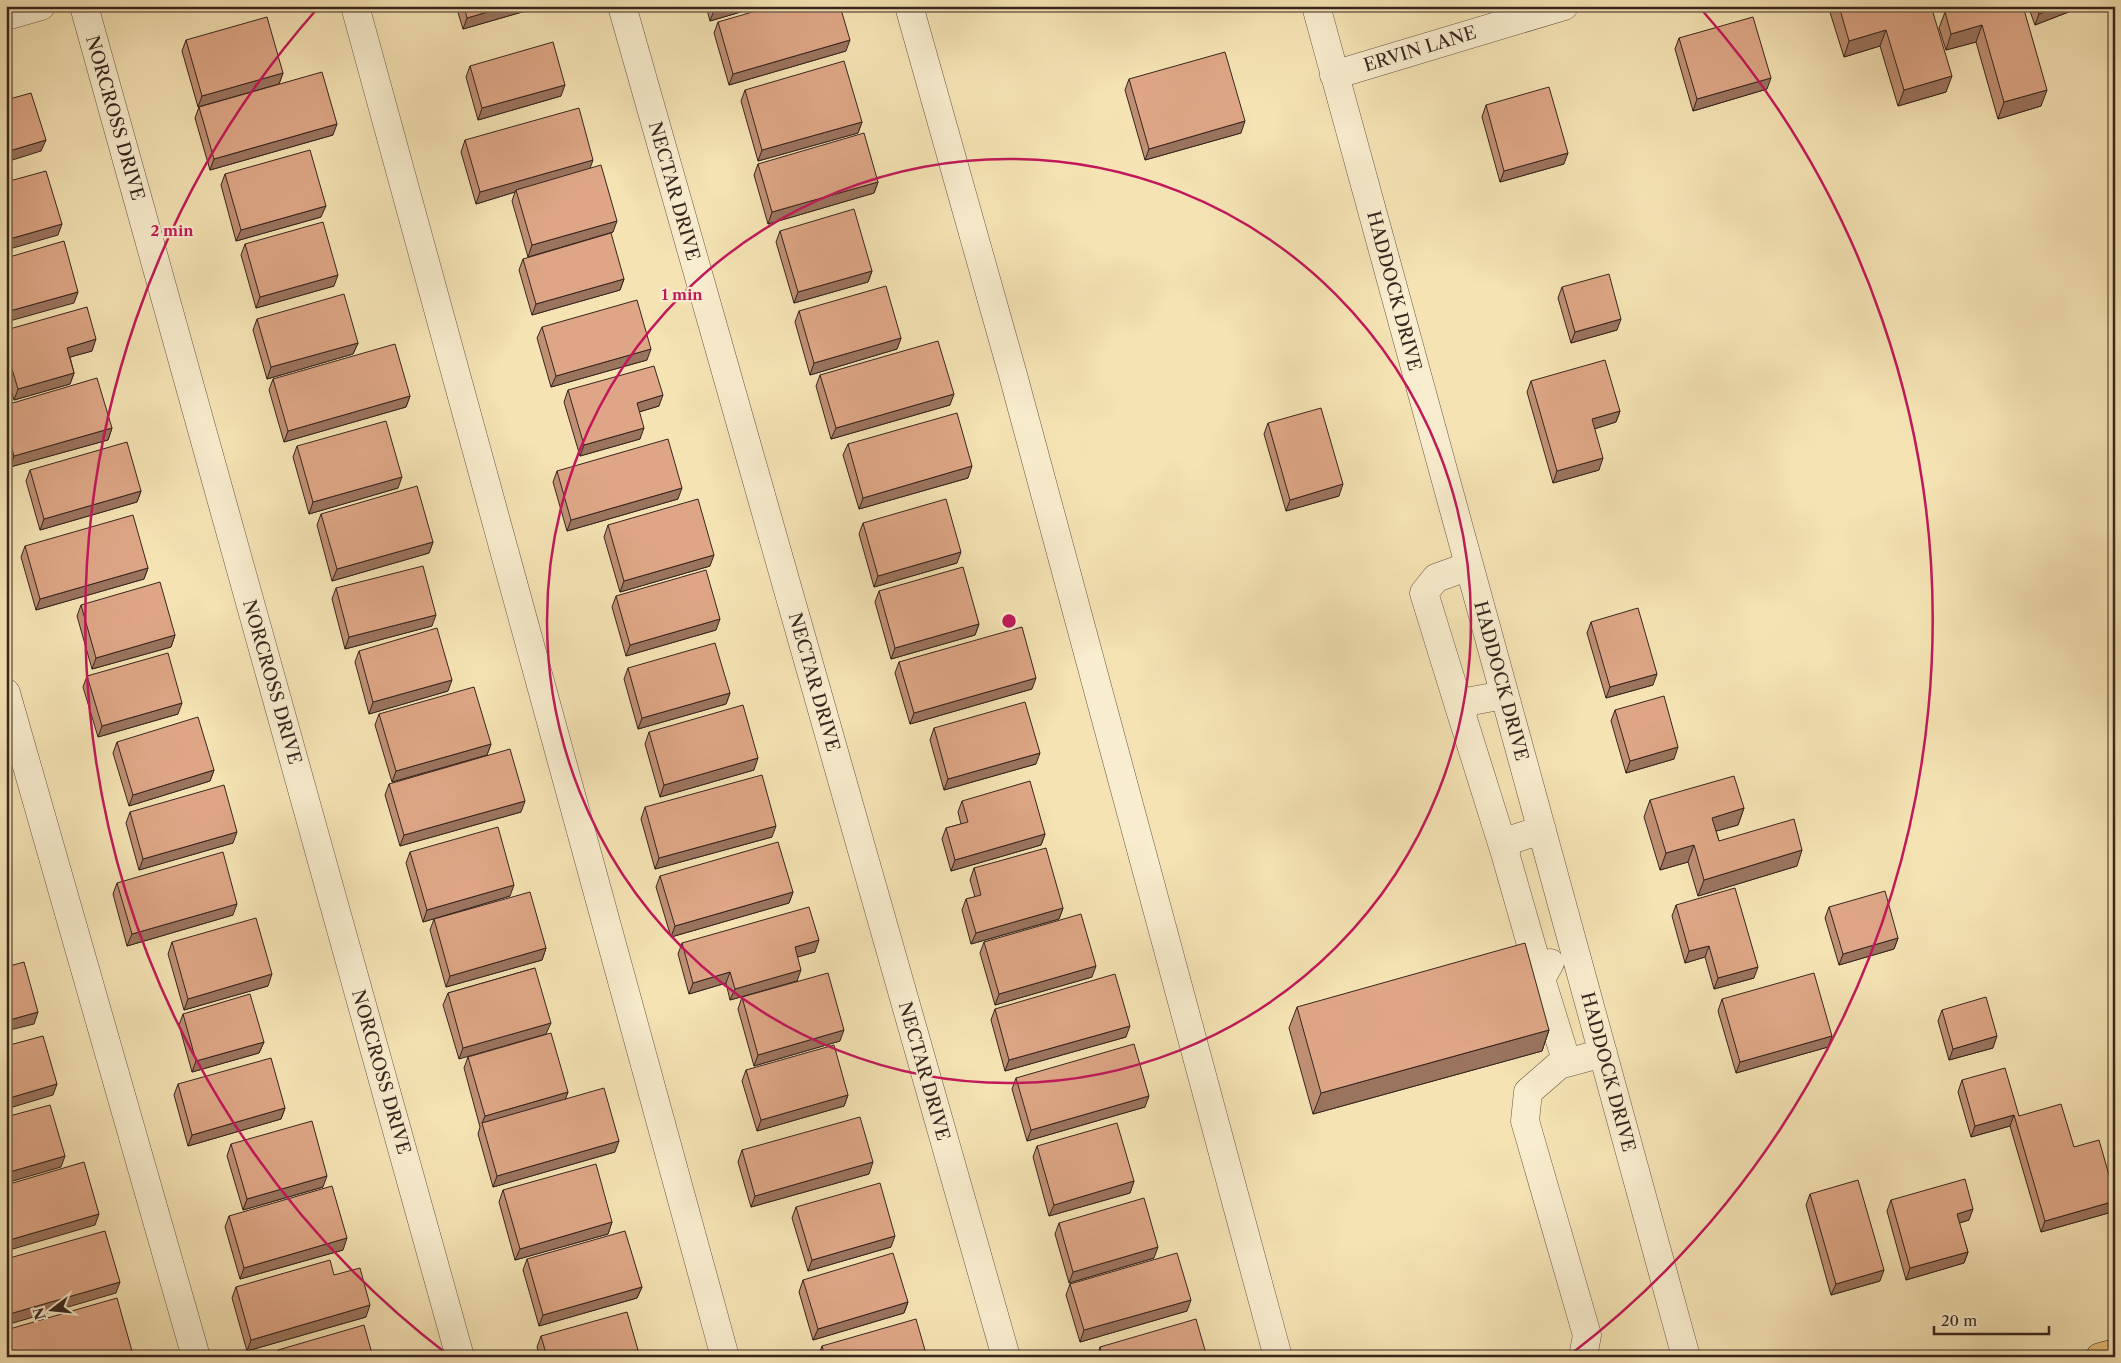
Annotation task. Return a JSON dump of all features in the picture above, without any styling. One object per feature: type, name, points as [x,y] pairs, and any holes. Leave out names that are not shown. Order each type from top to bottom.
[{"type":"main road","points":[[2100,1357],[2115,1352]]},
{"type":"street","points":[[6,16],[40,6]]},
{"type":"street","name":"NORCROSS DRIVE","points":[[84,6],[460,1357]]},
{"type":"street","points":[[355,6],[725,1357]]},
{"type":"street","name":"NECTAR DRIVE","points":[[622,6],[1006,1357]]},
{"type":"street","points":[[909,6],[1013,375],[1278,1357]]},
{"type":"street","name":"HADDOCK DRIVE","points":[[1316,6],[1686,1357]]},
{"type":"street","name":"ERVIN LANE","points":[[1334,75],[1564,6]]},
{"type":"street","points":[[1469,566],[1436,578],[1424,593],[1505,853],[1567,1063]]},
{"type":"street","points":[[6,693],[196,1357]]},
{"type":"street","points":[[1462,716],[1466,702],[1504,695]]},
{"type":"street","points":[[1505,853],[1510,840],[1542,830]]},
{"type":"street","points":[[1541,979],[1549,964],[1576,954]]},
{"type":"street","points":[[1582,1357],[1587,1335],[1524,1121],[1528,1092],[1559,1065],[1603,1053]]},
{"type":"building","points":[[464,6],[508,6],[467,18]]},
{"type":"building","points":[[713,6],[726,6],[714,10]]},
{"type":"building","points":[[773,6],[840,6],[850,40],[733,74],[718,22]]},
{"type":"building","points":[[1839,6],[1931,6],[1952,76],[1904,90],[1886,30],[1849,41]]},
{"type":"building","points":[[1964,6],[2023,6],[2047,90],[2004,102],[1982,25],[1951,34],[1945,12]]},
{"type":"building","points":[[2036,6],[2058,6],[2039,14]]},
{"type":"building","points":[[267,17],[283,73],[202,96],[186,40]]},
{"type":"building","points":[[1753,17],[1771,78],[1697,99],[1679,38]]},
{"type":"building","points":[[553,42],[565,85],[482,108],[470,66]]},
{"type":"building","points":[[1225,52],[1245,121],[1149,149],[1129,79]]},
{"type":"building","points":[[844,61],[862,122],[762,150],[745,90]]},
{"type":"building","points":[[322,72],[337,124],[214,159],[199,107]]},
{"type":"building","points":[[1549,87],[1568,153],[1504,171],[1486,105]]},
{"type":"building","points":[[31,93],[46,140],[6,152],[6,100]]},
{"type":"building","points":[[579,108],[593,160],[480,192],[465,140]]},
{"type":"building","points":[[864,133],[878,182],[772,212],[758,164]]},
{"type":"building","points":[[310,150],[326,206],[241,230],[225,174]]},
{"type":"building","points":[[601,165],[617,221],[532,245],[516,190]]},
{"type":"building","points":[[46,171],[62,224],[6,240],[6,182]]},
{"type":"building","points":[[854,209],[872,271],[798,292],[780,231]]},
{"type":"building","points":[[323,222],[338,275],[260,297],[245,244]]},
{"type":"building","points":[[611,233],[624,279],[536,304],[523,259]]},
{"type":"building","points":[[64,241],[78,292],[6,312],[6,258]]},
{"type":"building","points":[[1609,274],[1621,319],[1575,332],[1562,287]]},
{"type":"building","points":[[886,286],[901,338],[814,363],[799,311]]},
{"type":"building","points":[[344,294],[358,343],[271,367],[257,319]]},
{"type":"building","points":[[637,300],[651,349],[556,376],[542,327]]},
{"type":"building","points":[[87,307],[96,339],[67,348],[74,373],[18,389],[6,349],[6,330]]},
{"type":"building","points":[[938,341],[954,394],[836,428],[820,375]]},
{"type":"building","points":[[395,344],[410,396],[288,431],[273,379]]},
{"type":"building","points":[[1605,360],[1620,411],[1592,419],[1603,458],[1557,471],[1531,381]]},
{"type":"building","points":[[654,366],[663,395],[637,403],[644,428],[584,445],[568,390]]},
{"type":"building","points":[[97,378],[112,428],[14,456],[6,428],[6,405]]},
{"type":"building","points":[[1321,408],[1343,484],[1290,500],[1268,423]]},
{"type":"building","points":[[957,413],[972,466],[863,498],[848,444]]},
{"type":"building","points":[[386,421],[402,477],[313,502],[297,446]]},
{"type":"building","points":[[668,439],[682,488],[571,520],[557,471]]},
{"type":"building","points":[[127,442],[141,491],[44,519],[30,470]]},
{"type":"building","points":[[417,486],[433,542],[337,569],[321,514]]},
{"type":"building","points":[[698,499],[714,555],[624,581],[608,525]]},
{"type":"building","points":[[946,499],[961,552],[878,576],[863,523]]},
{"type":"building","points":[[133,515],[148,568],[40,599],[25,546]]},
{"type":"building","points":[[423,566],[436,615],[349,637],[336,588]]},
{"type":"building","points":[[963,567],[979,624],[895,648],[879,591]]},
{"type":"building","points":[[706,570],[720,619],[630,645],[616,596]]},
{"type":"building","points":[[160,582],[175,635],[96,658],[81,605]]},
{"type":"building","points":[[1638,608],[1657,674],[1610,687],[1591,622]]},
{"type":"building","points":[[1022,627],[1036,678],[914,713],[899,662]]},
{"type":"building","points":[[437,628],[452,680],[373,702],[359,651]]},
{"type":"building","points":[[715,643],[730,693],[642,718],[628,668]]},
{"type":"building","points":[[168,653],[182,703],[102,726],[87,676]]},
{"type":"building","points":[[474,687],[491,744],[396,771],[379,714]]},
{"type":"building","points":[[1664,696],[1678,747],[1630,761],[1615,710]]},
{"type":"building","points":[[1025,702],[1040,753],[948,779],[934,728]]},
{"type":"building","points":[[743,705],[758,758],[664,785],[649,732]]},
{"type":"building","points":[[198,717],[214,770],[133,795],[117,742]]},
{"type":"building","points":[[510,749],[525,801],[404,835],[389,784]]},
{"type":"building","points":[[762,775],[776,826],[659,858],[645,807]]},
{"type":"building","points":[[1734,776],[1744,808],[1712,818],[1719,841],[1794,819],[1802,850],[1704,880],[1694,845],[1666,853],[1650,800]]},
{"type":"building","points":[[1030,781],[1045,834],[955,860],[946,828],[968,822],[962,801]]},
{"type":"building","points":[[224,785],[237,832],[143,859],[130,812]]},
{"type":"building","points":[[498,827],[514,885],[427,910],[410,852]]},
{"type":"building","points":[[778,842],[793,892],[675,926],[660,876]]},
{"type":"building","points":[[1046,848],[1063,908],[976,933],[966,899],[981,895],[974,868]]},
{"type":"building","points":[[223,852],[237,904],[132,934],[117,883]]},
{"type":"building","points":[[1735,888],[1758,967],[1718,978],[1709,946],[1689,951],[1676,905]]},
{"type":"building","points":[[1885,891],[1898,938],[1843,954],[1829,907]]},
{"type":"building","points":[[530,892],[546,948],[450,976],[434,919]]},
{"type":"building","points":[[809,907],[819,940],[795,947],[801,970],[735,989],[730,972],[693,983],[682,943]]},
{"type":"building","points":[[1081,914],[1096,966],[999,994],[984,942]]},
{"type":"building","points":[[256,918],[272,974],[188,999],[172,942]]},
{"type":"building","points":[[1525,943],[1549,1030],[1321,1093],[1297,1007]]},
{"type":"building","points":[[24,962],[38,1012],[6,1021],[6,967]]},
{"type":"building","points":[[535,968],[551,1023],[463,1048],[448,993]]},
{"type":"building","points":[[828,973],[844,1030],[758,1055],[742,997]]},
{"type":"building","points":[[1814,973],[1832,1036],[1740,1062],[1722,999]]},
{"type":"building","points":[[1115,974],[1130,1026],[1009,1060],[995,1009]]},
{"type":"building","points":[[250,994],[264,1042],[196,1061],[183,1014]]},
{"type":"building","points":[[1986,997],[1997,1036],[1953,1049],[1942,1010]]},
{"type":"building","points":[[551,1033],[568,1092],[485,1116],[468,1057]]},
{"type":"building","points":[[43,1036],[57,1084],[6,1099],[6,1046]]},
{"type":"building","points":[[1134,1044],[1149,1096],[1031,1130],[1016,1078]]},
{"type":"building","points":[[834,1045],[848,1095],[761,1120],[746,1070]]},
{"type":"building","points":[[271,1058],[285,1108],[192,1135],[178,1084]]},
{"type":"building","points":[[2005,1068],[2019,1116],[2061,1104],[2074,1147],[2099,1140],[2115,1201],[2045,1221],[2014,1115],[1975,1126],[1962,1080]]},
{"type":"building","points":[[604,1088],[619,1141],[497,1176],[482,1123]]},
{"type":"building","points":[[50,1105],[65,1156],[6,1173],[6,1117]]},
{"type":"building","points":[[860,1117],[873,1162],[755,1196],[742,1150]]},
{"type":"building","points":[[312,1121],[327,1176],[247,1199],[231,1144]]},
{"type":"building","points":[[1117,1123],[1134,1181],[1054,1205],[1037,1146]]},
{"type":"building","points":[[84,1162],[99,1214],[6,1241],[6,1185]]},
{"type":"building","points":[[596,1164],[612,1222],[520,1249],[503,1190]]},
{"type":"building","points":[[1965,1179],[1973,1209],[1957,1214],[1968,1252],[1910,1268],[1891,1200]]},
{"type":"building","points":[[1858,1180],[1884,1270],[1836,1284],[1810,1194]]},
{"type":"building","points":[[880,1183],[895,1236],[812,1260],[796,1207]]},
{"type":"building","points":[[332,1186],[347,1238],[244,1268],[229,1216]]},
{"type":"building","points":[[1144,1198],[1158,1247],[1073,1272],[1059,1223]]},
{"type":"building","points":[[105,1231],[120,1282],[6,1315],[6,1259]]},
{"type":"building","points":[[625,1231],[642,1287],[543,1315],[527,1259]]},
{"type":"building","points":[[893,1253],[908,1302],[818,1329],[803,1280]]},
{"type":"building","points":[[1177,1253],[1191,1300],[1084,1330],[1070,1284]]},
{"type":"building","points":[[330,1260],[334,1275],[360,1268],[370,1305],[251,1340],[236,1287]]},
{"type":"building","points":[[117,1298],[132,1351],[113,1357],[6,1357],[6,1330]]},
{"type":"building","points":[[627,1312],[640,1357],[547,1357],[541,1336]]},
{"type":"building","points":[[916,1319],[927,1357],[825,1357],[822,1346]]},
{"type":"building","points":[[1196,1319],[1207,1357],[1103,1357],[1100,1347]]},
{"type":"building","points":[[364,1325],[373,1357],[280,1357],[278,1350]]}]
